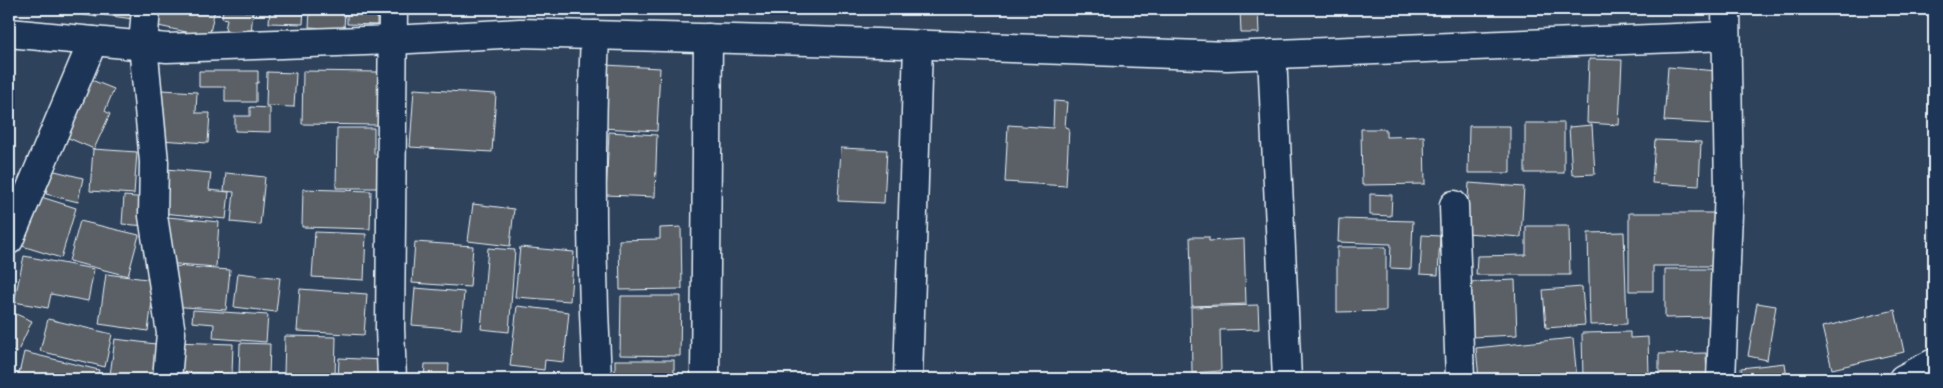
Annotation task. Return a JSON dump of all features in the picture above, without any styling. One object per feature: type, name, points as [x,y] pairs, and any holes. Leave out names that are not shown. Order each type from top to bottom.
[{"type":"street","points":[[146,9],[143,45],[154,162],[153,216],[171,333],[167,379]]},
{"type":"street","points":[[392,379],[390,318],[393,9]]},
{"type":"street","points":[[1721,379],[1729,190],[1726,9]]},
{"type":"street","points":[[9,33],[167,48],[392,40],[520,33],[1227,56],[1726,36]]},
{"type":"street","points":[[595,35],[592,109],[594,308],[597,379]]},
{"type":"street","points":[[705,379],[708,38]]},
{"type":"street","points":[[9,240],[94,41]]},
{"type":"street","points":[[908,379],[918,45]]},
{"type":"street","points":[[1272,54],[1287,379]]},
{"type":"street","points":[[1454,205],[1460,379]]},
{"type":"street","points":[[1903,379],[1934,363]]},
{"type":"building","points":[[72,9],[98,9],[97,17],[71,13]]},
{"type":"building","points":[[105,9],[134,9],[133,19],[104,15]]},
{"type":"building","points":[[157,9],[215,9],[209,37],[154,25]]},
{"type":"building","points":[[223,9],[244,9],[244,11],[253,12],[251,33],[225,30],[227,19],[222,18]]},
{"type":"building","points":[[270,9],[304,9],[303,24],[269,23]]},
{"type":"building","points":[[310,9],[345,9],[344,29],[309,27]]},
{"type":"building","points":[[347,9],[377,9],[377,25],[347,24]]},
{"type":"building","points":[[1240,9],[1258,9],[1259,33],[1241,33]]},
{"type":"building","points":[[1589,59],[1622,60],[1619,125],[1587,123]]},
{"type":"building","points":[[605,65],[660,68],[657,131],[602,128]]},
{"type":"building","points":[[1668,67],[1718,71],[1714,124],[1664,121]]},
{"type":"building","points":[[199,71],[258,71],[256,102],[225,102],[225,87],[199,87]]},
{"type":"building","points":[[303,71],[378,72],[378,125],[302,124]]},
{"type":"building","points":[[267,72],[296,73],[294,107],[266,106]]},
{"type":"building","points":[[89,79],[114,89],[105,111],[110,114],[94,149],[64,136]]},
{"type":"building","points":[[414,89],[496,94],[492,152],[410,147]]},
{"type":"building","points":[[162,90],[197,92],[196,113],[210,113],[208,143],[159,140]]},
{"type":"building","points":[[1054,101],[1067,102],[1065,127],[1069,128],[1066,186],[1005,182],[1008,125],[1053,128]]},
{"type":"building","points":[[250,107],[270,108],[270,132],[235,131],[235,116],[250,116]]},
{"type":"building","points":[[1525,123],[1564,123],[1564,173],[1525,173]]},
{"type":"building","points":[[1592,125],[1595,174],[1572,175],[1569,127]]},
{"type":"building","points":[[1469,126],[1510,126],[1510,173],[1468,173]]},
{"type":"building","points":[[337,128],[374,128],[374,154],[379,154],[379,188],[336,188]]},
{"type":"building","points":[[1361,129],[1386,129],[1386,137],[1424,136],[1425,184],[1362,185]]},
{"type":"building","points":[[609,132],[657,135],[655,197],[606,195]]},
{"type":"building","points":[[1655,140],[1701,142],[1699,186],[1652,183]]},
{"type":"building","points":[[841,148],[887,150],[884,203],[838,201]]},
{"type":"building","points":[[93,149],[137,152],[134,194],[90,191]]},
{"type":"building","points":[[166,169],[211,173],[209,190],[229,192],[226,219],[162,213]]},
{"type":"building","points":[[51,170],[83,178],[78,202],[46,194]]},
{"type":"building","points":[[226,173],[265,177],[260,225],[231,222],[234,192],[224,191]]},
{"type":"building","points":[[1469,183],[1524,187],[1521,237],[1466,233]]},
{"type":"building","points":[[303,189],[371,191],[370,229],[302,227]]},
{"type":"building","points":[[1370,194],[1392,195],[1391,216],[1370,215]]},
{"type":"building","points":[[38,196],[76,208],[61,258],[22,246]]},
{"type":"building","points":[[124,196],[148,198],[146,226],[122,224]]},
{"type":"building","points":[[473,204],[514,209],[510,246],[468,241]]},
{"type":"building","points":[[1629,213],[1715,213],[1714,266],[1653,266],[1653,291],[1629,291]]},
{"type":"building","points":[[168,217],[219,222],[216,267],[164,263]]},
{"type":"building","points":[[1339,219],[1413,221],[1411,269],[1390,268],[1391,244],[1338,242]]},
{"type":"building","points":[[80,221],[139,235],[128,276],[69,261]]},
{"type":"building","points":[[1526,226],[1569,226],[1570,275],[1476,275],[1477,256],[1526,255]]},
{"type":"building","points":[[681,227],[682,289],[620,290],[619,240],[660,239],[660,228]]},
{"type":"building","points":[[315,232],[366,234],[364,280],[312,277]]},
{"type":"building","points":[[1624,232],[1627,324],[1590,325],[1588,233]]},
{"type":"building","points":[[1422,235],[1440,236],[1438,275],[1420,274]]},
{"type":"building","points":[[1190,237],[1209,237],[1209,241],[1244,239],[1246,304],[1192,306]]},
{"type":"building","points":[[415,242],[473,246],[470,287],[412,283]]},
{"type":"building","points":[[520,247],[574,252],[570,301],[515,297]]},
{"type":"building","points":[[1337,247],[1386,247],[1386,311],[1337,312]]},
{"type":"building","points":[[488,248],[515,250],[509,332],[481,329]]},
{"type":"building","points":[[24,256],[94,269],[88,301],[51,294],[48,308],[14,302]]},
{"type":"building","points":[[174,266],[230,270],[226,310],[171,306]]},
{"type":"building","points":[[1665,269],[1711,269],[1710,317],[1665,318]]},
{"type":"building","points":[[238,273],[280,278],[276,312],[234,307]]},
{"type":"building","points":[[106,274],[155,280],[148,331],[99,324]]},
{"type":"building","points":[[1515,280],[1517,335],[1472,337],[1470,282]]},
{"type":"building","points":[[1582,287],[1585,325],[1546,328],[1543,290]]},
{"type":"building","points":[[415,288],[464,292],[461,329],[412,325]]},
{"type":"building","points":[[300,289],[367,294],[364,335],[297,331]]},
{"type":"building","points":[[621,296],[681,296],[680,356],[620,355]]},
{"type":"building","points":[[1757,303],[1776,306],[1767,360],[1748,356]]},
{"type":"building","points":[[1258,305],[1259,329],[1220,330],[1221,371],[1192,373],[1191,307]]},
{"type":"building","points":[[517,306],[569,312],[564,362],[545,360],[544,370],[510,366]]},
{"type":"building","points":[[193,310],[268,315],[266,342],[213,338],[214,324],[192,322]]},
{"type":"building","points":[[1895,310],[1904,352],[1832,369],[1822,327]]},
{"type":"building","points":[[9,311],[32,321],[17,353],[9,350]]},
{"type":"building","points":[[48,319],[112,334],[105,367],[40,351]]},
{"type":"building","points":[[1630,332],[1630,338],[1648,337],[1649,376],[1626,377],[1626,379],[1583,379],[1582,333]]},
{"type":"building","points":[[285,336],[336,337],[335,377],[284,375]]},
{"type":"building","points":[[1573,338],[1577,379],[1479,379],[1476,348]]},
{"type":"building","points":[[115,339],[164,345],[159,379],[138,379],[110,375]]},
{"type":"building","points":[[174,342],[233,344],[232,374],[173,372]]},
{"type":"building","points":[[240,343],[270,344],[269,377],[239,376]]},
{"type":"building","points":[[24,352],[99,370],[96,379],[18,378]]},
{"type":"building","points":[[1706,353],[1707,379],[1659,379],[1659,354]]},
{"type":"building","points":[[339,358],[383,360],[382,379],[338,379]]},
{"type":"building","points":[[615,360],[674,360],[674,379],[615,379]]},
{"type":"building","points":[[1785,363],[1787,379],[1742,379],[1741,368]]},
{"type":"building","points":[[425,364],[449,364],[448,379],[424,379]]},
{"type":"building","points":[[176,372],[223,374],[223,379],[176,379]]},
{"type":"building","points":[[105,375],[110,375],[138,379],[105,379]]}]
